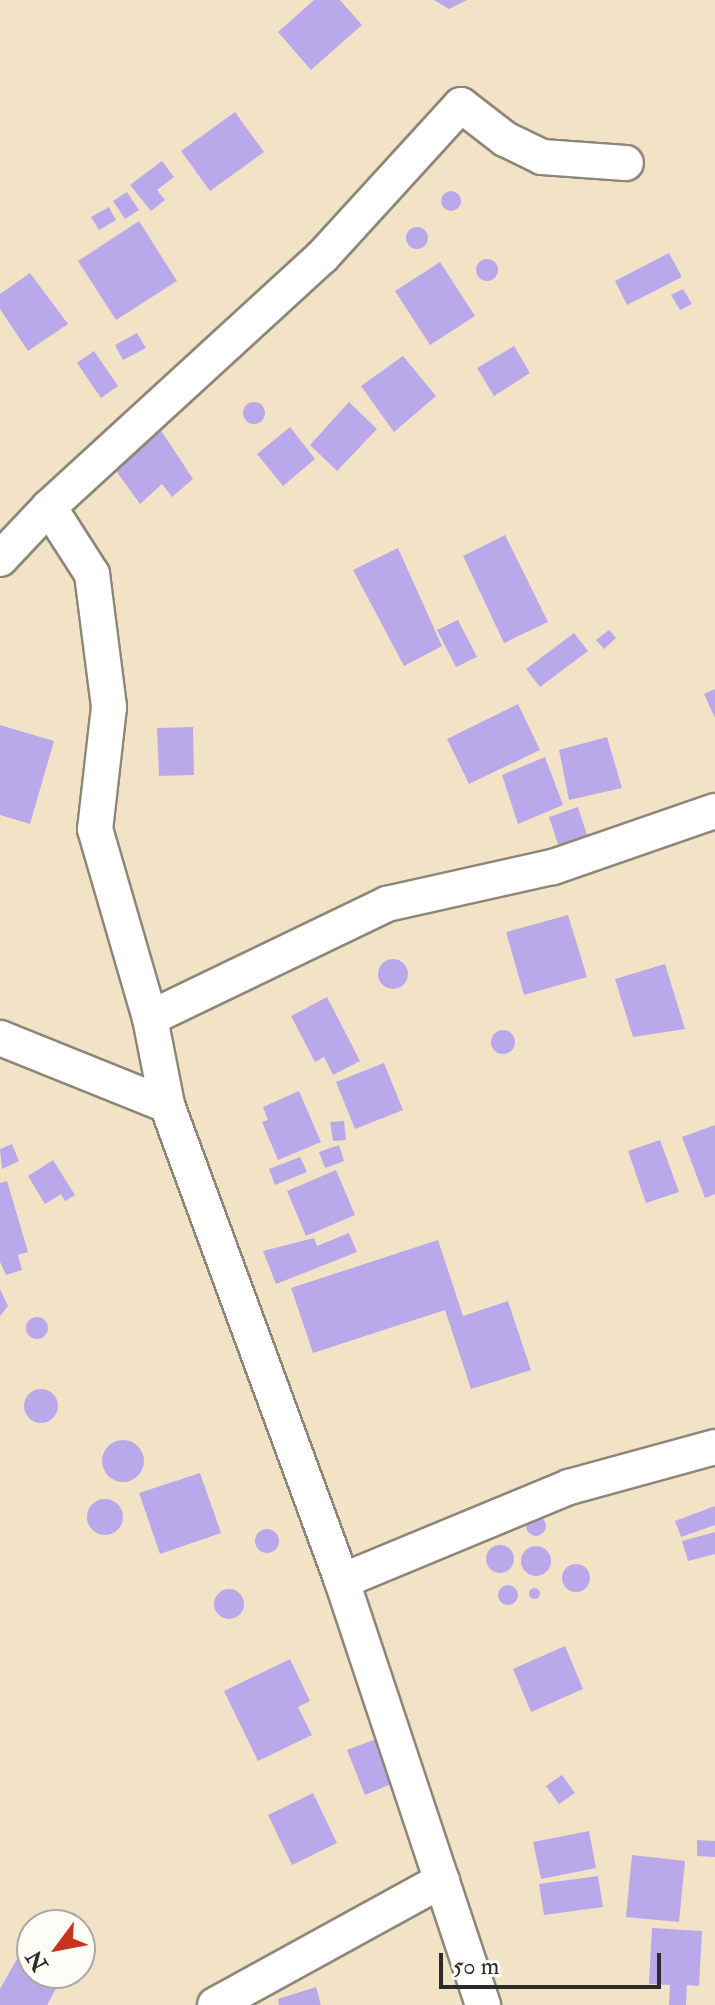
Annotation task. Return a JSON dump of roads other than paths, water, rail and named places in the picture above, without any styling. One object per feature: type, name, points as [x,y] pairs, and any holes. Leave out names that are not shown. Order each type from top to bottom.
[{"type":"street","points":[[0,559],[49,507],[322,257],[461,105],[505,139],[542,157],[626,163]]},
{"type":"street","points":[[49,507],[92,574],[109,707],[95,829],[150,1018],[167,1105],[342,1581],[483,2005]]},
{"type":"street","points":[[150,1018],[387,904],[553,867],[711,822]]},
{"type":"street","points":[[0,1038],[167,1105]]},
{"type":"street","points":[[0,1067],[66,1065]]},
{"type":"street","points":[[342,1581],[569,1487],[715,1447]]},
{"type":"street","points":[[215,2005],[442,1880]]}]
